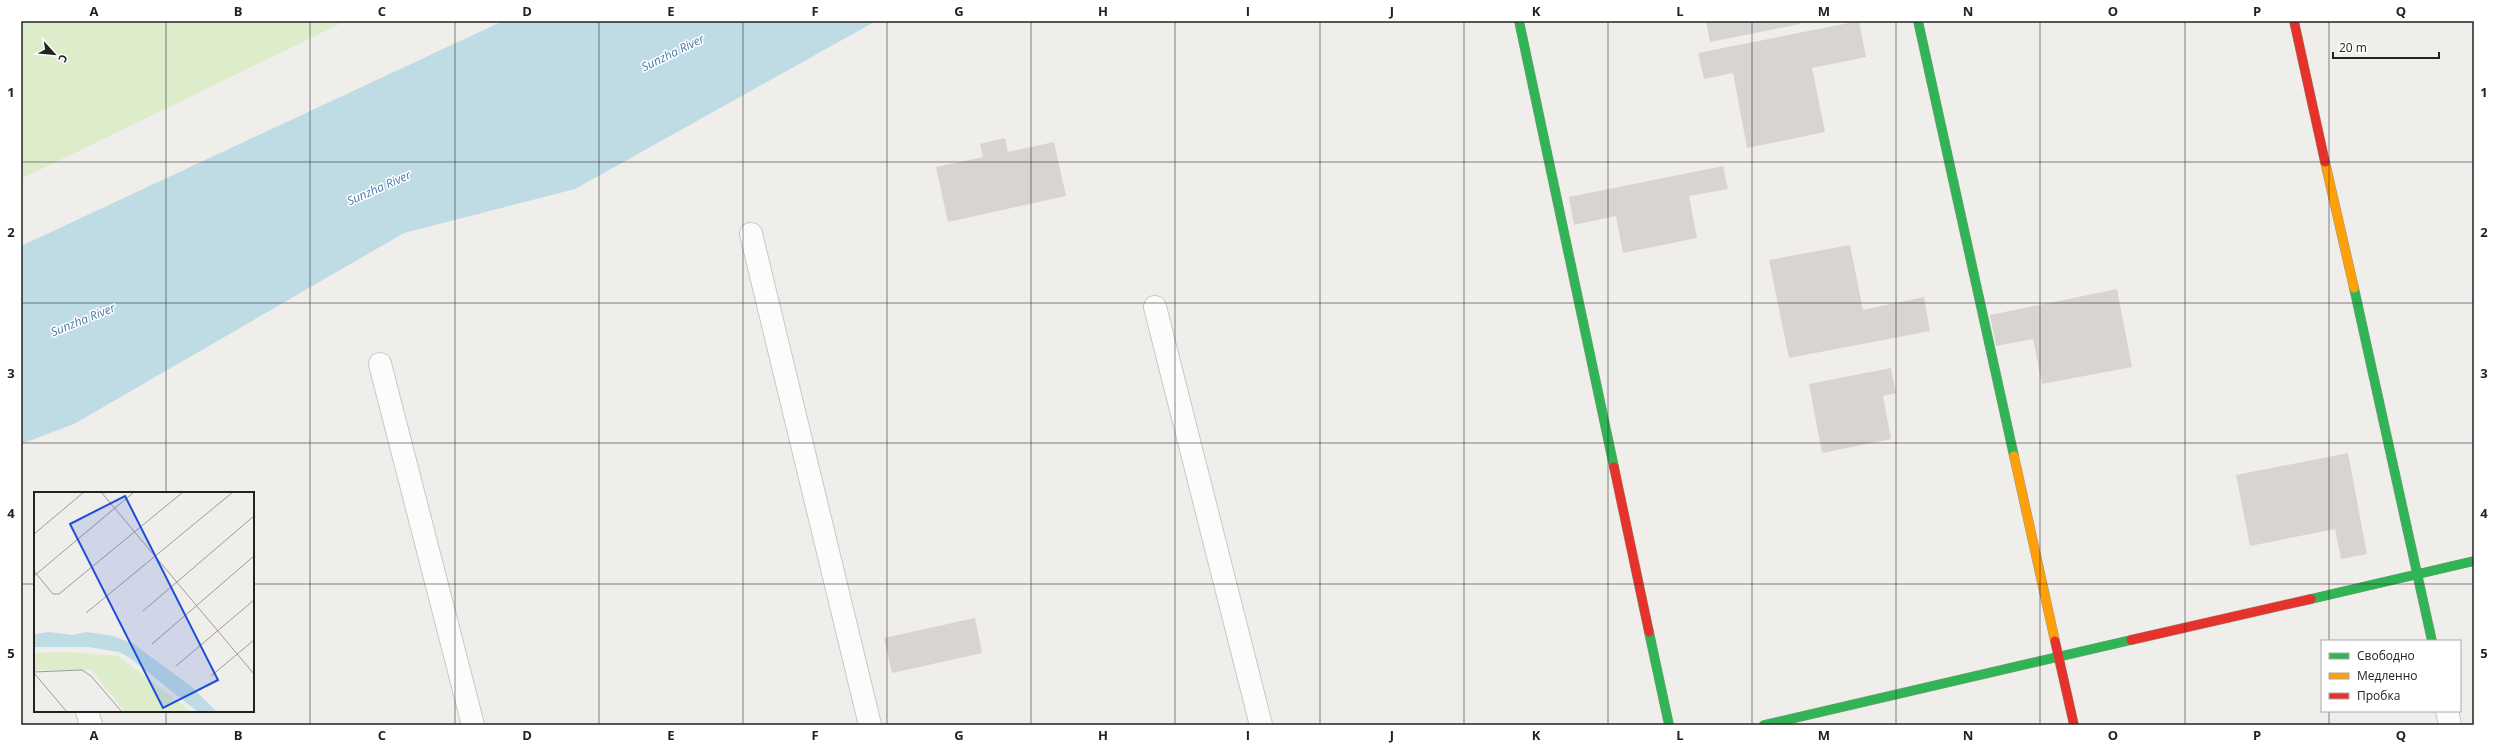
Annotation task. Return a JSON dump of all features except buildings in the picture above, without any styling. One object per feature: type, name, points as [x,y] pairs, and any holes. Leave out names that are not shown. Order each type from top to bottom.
[{"type":"street","points":[[1520,21],[1669,725]]},
{"type":"street","points":[[1918,21],[2074,725]]},
{"type":"street","points":[[2294,21],[2432,640]]},
{"type":"street","points":[[751,234],[870,725]]},
{"type":"street","points":[[1155,307],[1261,725]]},
{"type":"street","points":[[380,364],[473,725]]},
{"type":"street","points":[[1764,725],[2474,561]]},
{"type":"street","points":[[87,712],[91,725]]},
{"type":"street","points":[[2447,712],[2450,725]]},
{"type":"green space","points":[[21,21],[346,21],[21,179]]},
{"type":"water","name":"Sunzha River","points":[[503,21],[876,21],[575,189],[404,233],[74,424],[21,444],[21,246]]},
{"type":"traffic: fast","points":[[1519,21],[1614,467]]},
{"type":"traffic: fast","points":[[1918,21],[2014,456]]},
{"type":"traffic: fast","points":[[2354,288],[2432,640]]},
{"type":"traffic: fast","points":[[2311,599],[2474,561]]},
{"type":"traffic: fast","points":[[1649,632],[1669,725]]},
{"type":"traffic: fast","points":[[1764,725],[2131,640]]},
{"type":"traffic: slow","points":[[2325,162],[2354,288]]},
{"type":"traffic: slow","points":[[2014,456],[2055,641]]},
{"type":"traffic: jam","points":[[2294,21],[2325,162]]},
{"type":"traffic: jam","points":[[1614,467],[1649,632]]},
{"type":"traffic: jam","points":[[2131,640],[2311,599]]},
{"type":"traffic: jam","points":[[2055,641],[2074,725]]}]
